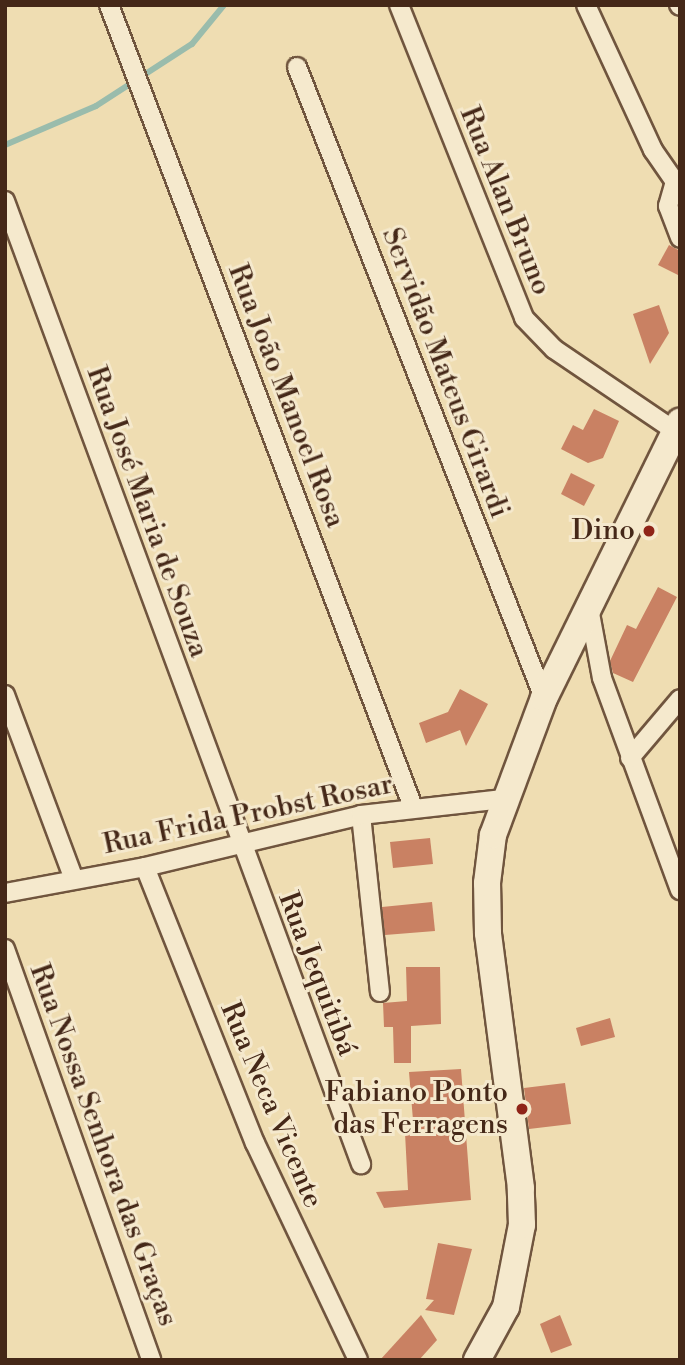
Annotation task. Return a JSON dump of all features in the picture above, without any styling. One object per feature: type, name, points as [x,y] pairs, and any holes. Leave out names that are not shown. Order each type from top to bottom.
[{"type":"main road","points":[[477,1360],[506,1307],[522,1225],[521,1188],[488,933],[486,883],[503,799],[544,698],[677,426]]},
{"type":"street","name":"Rua João Manoel Rosa","points":[[109,5],[413,807]]},
{"type":"street","name":"Rua Alan Bruno","points":[[399,5],[524,318],[554,349],[677,426]]},
{"type":"street","points":[[586,5],[677,187],[668,206],[680,238]]},
{"type":"street","name":"Servidão Mateus Girardi","points":[[297,67],[544,698]]},
{"type":"street","name":"Rua José Maria de Souza","points":[[5,201],[239,842]]},
{"type":"street","points":[[588,604],[602,678],[680,890]]},
{"type":"street","points":[[5,695],[73,877]]},
{"type":"street","points":[[630,758],[680,699]]},
{"type":"street","name":"Rua Frida Probst Rosar","points":[[5,893],[73,877],[145,867],[239,842],[361,815],[413,807],[503,799]]},
{"type":"street","points":[[361,815],[380,992]]},
{"type":"street","name":"Rua Jequitibá","points":[[239,842],[361,1164]]},
{"type":"street","name":"Rua Neca Vicente","points":[[145,867],[255,1143],[358,1360]]},
{"type":"street","name":"Rua Nossa Senhora das Graças","points":[[5,949],[151,1360]]},
{"type":"building","points":[[669,245],[680,251],[680,276],[658,265]]},
{"type":"building","points":[[659,305],[669,333],[650,364],[633,314]]},
{"type":"building","points":[[594,409],[619,421],[603,458],[588,463],[561,449],[573,425],[583,430]]},
{"type":"building","points":[[571,473],[595,485],[584,506],[561,494]]},
{"type":"building","points":[[658,587],[677,597],[633,682],[613,673],[610,661],[627,625],[636,629]]},
{"type":"building","points":[[460,689],[488,704],[466,746],[460,730],[426,743],[419,723],[448,712]]},
{"type":"building","points":[[430,838],[433,864],[393,868],[390,842]]},
{"type":"building","points":[[432,902],[435,931],[385,935],[382,907]]},
{"type":"building","points":[[406,967],[440,967],[441,1024],[411,1026],[411,1063],[394,1063],[393,1027],[384,1027],[383,1003],[407,1001]]},
{"type":"building","points":[[610,1018],[615,1037],[581,1046],[576,1028]]},
{"type":"building","points":[[461,1069],[471,1200],[384,1208],[376,1192],[408,1190],[405,1133],[414,1132],[409,1072]]},
{"type":"building","points":[[565,1083],[571,1124],[529,1129],[524,1088]]},
{"type":"building","points":[[438,1243],[472,1249],[454,1315],[425,1310],[434,1300],[426,1299]]},
{"type":"building","points":[[421,1315],[437,1340],[419,1360],[380,1360]]},
{"type":"building","points":[[560,1315],[572,1345],[551,1353],[540,1324]]},
{"type":"waterway","points":[[5,145],[96,106],[192,44],[224,5]]},
{"type":"place","name":"Dino","points":[[649,531]]},
{"type":"place","name":"Fabiano Ponto das Ferragens","points":[[522,1109]]}]
